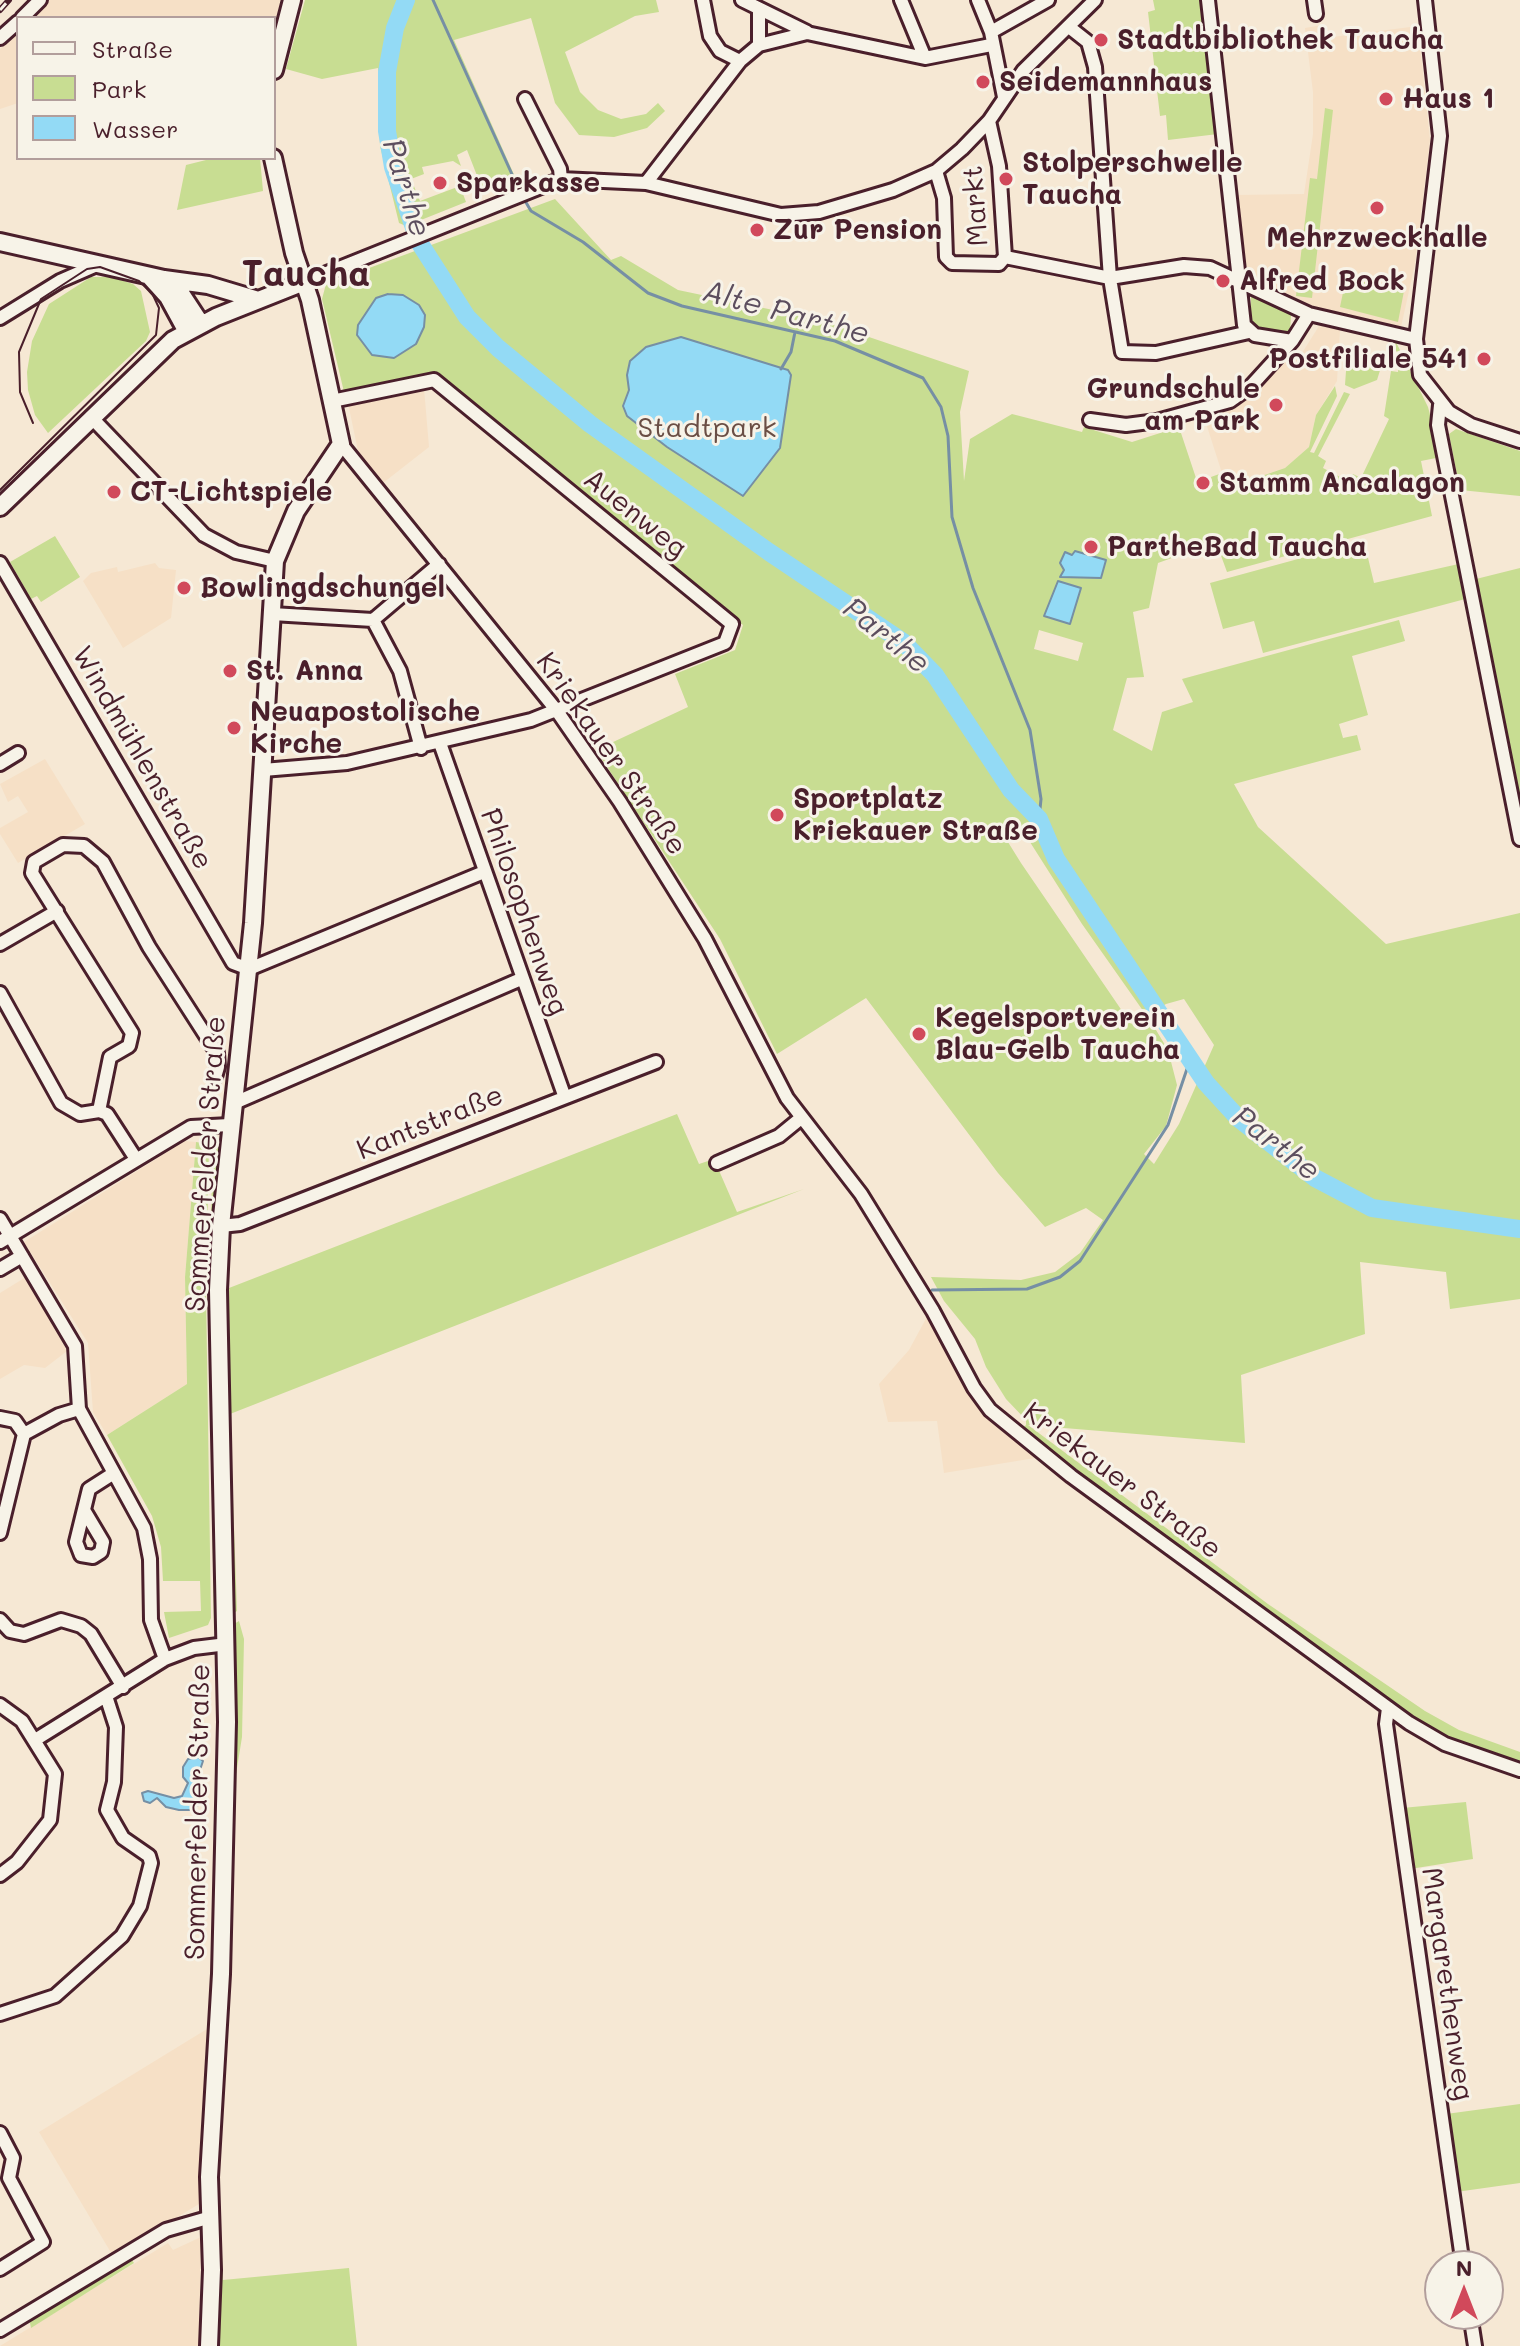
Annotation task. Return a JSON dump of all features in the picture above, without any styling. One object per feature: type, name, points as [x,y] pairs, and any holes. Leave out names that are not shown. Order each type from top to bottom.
[{"type":"main road","points":[[276,62],[292,0]]},
{"type":"main road","points":[[274,160],[341,444]]},
{"type":"main road","points":[[0,242],[157,277],[208,285],[258,300]]},
{"type":"main road","points":[[157,277],[168,297],[194,328]]},
{"type":"main road","points":[[0,507],[161,350],[194,328],[304,282]]},
{"type":"main road","name":"Sommerfelder Straße","points":[[209,2346],[210,2152],[221,1974],[227,1644],[218,1290],[221,1226],[249,969],[275,561],[296,511],[341,444]]},
{"type":"street","points":[[24,16],[40,0]]},
{"type":"street","points":[[703,0],[710,36],[720,51],[740,61]]},
{"type":"street","points":[[742,0],[807,33],[925,58],[991,39],[1048,0]]},
{"type":"street","points":[[901,0],[925,58]]},
{"type":"street","points":[[978,0],[998,64],[1004,97]]},
{"type":"street","name":"Markt","points":[[989,121],[999,166],[1005,257],[999,264],[952,263],[946,257],[944,198],[936,171],[989,121],[1023,71],[1095,0]]},
{"type":"street","points":[[1208,0],[1244,325],[1249,332]]},
{"type":"street","points":[[1314,0],[1316,14]]},
{"type":"street","points":[[1425,0],[1440,136],[1416,339],[1421,377],[1440,405],[1471,425],[1520,441]]},
{"type":"street","points":[[759,9],[759,45]]},
{"type":"street","points":[[0,38],[16,24]]},
{"type":"street","points":[[1069,27],[1088,42],[1095,67],[1110,278],[1122,352],[1156,353],[1249,332],[1273,340],[1292,341]]},
{"type":"street","points":[[646,183],[740,61],[759,45],[807,33]]},
{"type":"street","points":[[998,64],[1023,71]]},
{"type":"street","points":[[525,99],[560,169],[561,179]]},
{"type":"street","points":[[304,282],[561,179],[646,183],[769,213],[794,215],[854,202],[936,171]]},
{"type":"street","points":[[1005,257],[1110,278],[1184,266],[1210,268],[1309,314],[1416,339]]},
{"type":"street","points":[[0,318],[60,281],[99,264]]},
{"type":"street","points":[[1090,420],[1126,425],[1157,421],[1230,401],[1251,386],[1292,341],[1309,314]]},
{"type":"street","name":"Auenweg","points":[[332,401],[434,380],[732,624],[725,643],[557,711]]},
{"type":"street","points":[[1440,405],[1438,425],[1520,839]]},
{"type":"street","points":[[91,417],[204,535],[236,552],[275,561]]},
{"type":"street","name":"Kriekauer Straße","points":[[341,444],[557,711],[705,939],[765,1060],[801,1118],[861,1194],[990,1410],[1071,1476],[1388,1708],[1445,1744],[1520,1770]]},
{"type":"street","name":"Windmühlenstraße","points":[[0,563],[233,963],[249,969]]},
{"type":"street","points":[[272,614],[373,620],[439,564]]},
{"type":"street","points":[[373,620],[400,671],[421,748]]},
{"type":"street","points":[[263,770],[347,763],[421,748],[557,711]]},
{"type":"street","name":"Philosophenweg","points":[[440,743],[564,1095]]},
{"type":"street","points":[[0,764],[18,753]]},
{"type":"street","points":[[99,1111],[110,1057],[129,1046],[132,1030],[32,873],[32,864],[63,845],[84,846],[103,862],[149,947],[217,1053],[215,1077]]},
{"type":"street","points":[[249,969],[484,872]]},
{"type":"street","points":[[0,944],[57,911]]},
{"type":"street","points":[[232,1104],[521,979]]},
{"type":"street","points":[[0,993],[61,1103],[80,1114],[99,1111],[109,1116],[136,1159]]},
{"type":"street","name":"Kantstraße","points":[[221,1226],[240,1224],[564,1095],[656,1062]]},
{"type":"street","points":[[717,1163],[779,1136],[801,1118]]},
{"type":"street","points":[[5,1239],[191,1127],[230,1125]]},
{"type":"street","points":[[0,1219],[5,1239],[22,1256],[75,1346],[79,1409],[144,1528],[150,1559],[151,1620],[165,1659]]},
{"type":"street","points":[[0,1269],[22,1256]]},
{"type":"street","points":[[0,1533],[24,1434],[59,1415],[79,1409]]},
{"type":"street","points":[[0,1418],[15,1421],[24,1434]]},
{"type":"street","points":[[84,1510],[89,1489],[114,1473]]},
{"type":"street","points":[[0,1620],[10,1631],[24,1634],[61,1620],[81,1626],[91,1634],[123,1687]]},
{"type":"street","points":[[35,1740],[165,1659],[194,1648],[227,1644]]},
{"type":"street","points":[[0,2014],[55,1996],[122,1936],[140,1906],[151,1863],[149,1856],[123,1838],[107,1810],[114,1782],[116,1727],[106,1696]]},
{"type":"street","points":[[0,1705],[17,1715],[55,1774],[50,1820],[17,1862],[0,1875]]},
{"type":"street","name":"Margarethenweg","points":[[1388,1708],[1386,1724],[1461,2250]]},
{"type":"street","points":[[0,2133],[13,2158],[5,2168],[43,2242],[0,2269]]},
{"type":"street","points":[[0,2330],[166,2230],[211,2217]]},
{"type":"shaded area","points":[[45,0],[281,0],[276,19],[276,16],[32,16]]},
{"type":"shaded area","points":[[1322,25],[1325,38],[1418,26],[1430,140],[1415,264],[1401,327],[1319,309],[1248,275],[1236,195],[1304,194],[1313,134],[1313,92],[1305,28]]},
{"type":"shaded area","points":[[16,33],[16,104],[0,109],[0,49]]},
{"type":"shaded area","name":"Grundschule am Park","points":[[1319,326],[1340,330],[1337,381],[1316,415],[1309,447],[1285,468],[1250,480],[1222,473],[1203,414],[1263,380],[1297,350],[1302,353]]},
{"type":"shaded area","points":[[424,388],[429,447],[383,483],[358,451],[348,403]]},
{"type":"shaded area","points":[[155,563],[159,568],[176,570],[171,618],[123,648],[83,581],[91,573],[117,567],[118,572]]},
{"type":"shaded area","points":[[45,759],[85,824],[18,863],[0,834],[0,828],[28,812],[18,796],[8,802],[0,784]]},
{"type":"shaded area","points":[[185,1141],[196,1142],[185,1277],[187,1384],[107,1435],[93,1412],[88,1343],[24,1242]]},
{"type":"shaded area","points":[[26,1277],[67,1351],[45,1368],[24,1365],[0,1379],[0,1293]]},
{"type":"shaded area","points":[[929,1313],[949,1356],[975,1400],[1002,1428],[1041,1457],[944,1473],[937,1421],[888,1422],[879,1384],[909,1350]]},
{"type":"shaded area","points":[[207,2029],[199,2204],[113,2256],[39,2132]]},
{"type":"shaded area","points":[[201,2237],[199,2346],[0,2346],[168,2243],[173,2250]]},
{"type":"green space","points":[[305,0],[656,0],[659,12],[635,16],[565,52],[580,92],[598,110],[621,119],[646,114],[658,103],[665,111],[647,128],[614,137],[579,135],[555,103],[531,18],[454,40],[516,179],[483,191],[467,150],[457,155],[461,166],[453,161],[422,167],[424,174],[411,179],[420,201],[460,186],[466,202],[406,226],[399,223],[380,146],[378,68],[322,79],[286,69]]},
{"type":"green space","points":[[1153,0],[1202,0],[1218,134],[1168,140],[1166,115],[1160,116],[1148,12],[1155,10]]},
{"type":"green space","points":[[1325,108],[1333,110],[1312,298],[1296,296],[1310,178],[1317,179]]},
{"type":"green space","points":[[206,160],[260,160],[263,191],[177,210],[186,165]]},
{"type":"green space","name":"Stadtpark","points":[[555,199],[611,260],[621,256],[678,290],[816,319],[969,371],[960,412],[964,481],[970,439],[1012,414],[1082,432],[1084,427],[1132,442],[1179,427],[1200,490],[1213,486],[1211,477],[1222,473],[1250,480],[1285,468],[1309,447],[1316,415],[1335,386],[1337,396],[1310,452],[1314,453],[1344,392],[1350,394],[1318,456],[1326,461],[1323,468],[1348,481],[1353,474],[1361,478],[1389,419],[1384,416],[1391,371],[1398,372],[1400,352],[1394,351],[1396,342],[1428,407],[1441,457],[1421,461],[1432,516],[1227,572],[1216,542],[1158,563],[1149,608],[1133,612],[1144,677],[1127,678],[1113,730],[1152,751],[1162,712],[1193,702],[1182,679],[1399,620],[1405,641],[1352,656],[1368,715],[1339,724],[1343,738],[1357,735],[1361,750],[1234,784],[1258,827],[1386,944],[1520,913],[1520,1299],[1450,1309],[1446,1272],[1360,1262],[1365,1334],[1241,1375],[1245,1443],[1028,1425],[1268,1604],[1425,1711],[1459,1730],[1520,1752],[1520,1766],[1471,1750],[1418,1725],[1019,1431],[1026,1425],[1026,1420],[1006,1399],[986,1367],[975,1339],[944,1301],[931,1277],[1021,1280],[1055,1272],[1080,1253],[1103,1220],[1086,1208],[1045,1227],[998,1173],[866,998],[777,1054],[720,939],[596,750],[688,707],[675,674],[735,650],[743,625],[436,374],[344,392],[322,299],[326,284]],"holes":[[[1039,630],[1083,643],[1078,661],[1034,649]],[[1016,820],[1082,924],[1146,1015],[1131,1024],[998,826]],[[1184,999],[1214,1045],[1179,1124],[1154,1164],[1144,1154],[1166,1126],[1177,1085],[1168,1050],[1147,1015],[1166,1004]]]},
{"type":"green space","points":[[91,277],[111,277],[133,284],[141,291],[150,332],[146,341],[48,433],[35,415],[28,390],[27,372],[32,341],[49,304]]},
{"type":"green space","points":[[1346,278],[1404,291],[1398,322],[1340,307]]},
{"type":"green space","points":[[1251,295],[1291,315],[1290,333],[1283,336],[1254,327],[1251,323]]},
{"type":"green space","points":[[1347,357],[1382,364],[1377,380],[1354,389],[1345,385]]},
{"type":"green space","points":[[1456,429],[1520,451],[1520,496],[1460,490],[1449,434]]},
{"type":"green space","points":[[55,536],[80,577],[41,602],[37,596],[31,599],[10,562]]},
{"type":"green space","points":[[1364,541],[1374,583],[1463,563],[1469,598],[1263,653],[1254,621],[1223,629],[1210,583]]},
{"type":"green space","points":[[1520,568],[1520,813],[1476,579]]},
{"type":"green space","points":[[677,1114],[699,1164],[714,1159],[737,1212],[804,1189],[230,1414],[237,1611],[234,1613],[229,1579],[224,1352],[229,1288]]},
{"type":"green space","points":[[213,1140],[218,1144],[220,1160],[214,1292],[218,1627],[214,1631],[209,1292]]},
{"type":"green space","points":[[196,1142],[209,1144],[206,1292],[211,1618],[208,1625],[169,1638],[164,1612],[201,1611],[200,1581],[163,1581],[161,1547],[152,1516],[107,1435],[187,1384],[185,1277]]},
{"type":"green space","points":[[239,1621],[244,1639],[242,1737],[233,1793],[230,1973],[218,2154],[223,2280],[349,2268],[357,2346],[214,2346],[215,2177],[233,1747],[234,1624]]},
{"type":"green space","points":[[1466,1802],[1473,1859],[1410,1869],[1402,1808]]},
{"type":"green space","points":[[1520,2104],[1520,2183],[1456,2192],[1446,2114]]},
{"type":"green space","points":[[129,2256],[134,2263],[31,2328],[29,2318]]},
{"type":"water","points":[[388,294],[403,295],[419,305],[425,315],[424,327],[416,344],[394,358],[372,355],[357,335],[358,325],[376,298]]},
{"type":"water","points":[[681,337],[788,370],[791,375],[780,448],[743,496],[667,447],[627,416],[623,406],[629,390],[627,375],[630,361],[646,347]]},
{"type":"water","points":[[1075,551],[1106,560],[1101,578],[1060,577],[1064,570],[1060,563],[1065,552],[1072,555]]},
{"type":"water","points":[[1058,581],[1081,588],[1070,624],[1044,616]]},
{"type":"water","points":[[198,1757],[203,1761],[199,1773],[204,1794],[202,1803],[190,1810],[179,1810],[166,1807],[157,1798],[150,1803],[144,1801],[142,1793],[148,1791],[174,1798],[182,1796],[188,1783],[183,1777],[183,1767],[188,1759]]},
{"type":"waterway","name":"Parthe","points":[[406,0],[395,28],[387,72],[387,131],[393,167],[419,242],[467,317],[498,348],[590,424],[769,552],[903,642],[935,675],[1011,790],[1039,819],[1056,859],[1206,1083],[1239,1119],[1315,1178],[1372,1208],[1520,1229]]},
{"type":"waterway","name":"Alte Parthe","points":[[433,0],[520,192]]},
{"type":"waterway","name":"Alte Parthe","points":[[524,199],[531,211],[583,242],[648,293],[682,306],[835,341],[923,378],[941,407],[948,436],[952,517],[973,588],[1030,730],[1041,799],[1039,819]]},
{"type":"waterway","points":[[781,369],[791,352],[795,332]]},
{"type":"waterway","points":[[932,1290],[1027,1289],[1060,1277],[1080,1261],[1168,1125],[1190,1060]]},
{"type":"tram line","points":[[0,490],[156,335],[159,308],[152,293],[139,281],[100,267],[87,269],[41,299],[19,352],[20,392],[33,423]]},
{"type":"railway","points":[[0,10],[9,0]]},
{"type":"place","name":"Stadtbibliothek Taucha","points":[[1101,40]]},
{"type":"place","name":"Seidemannhaus","points":[[983,82]]},
{"type":"place","name":"Haus 1","points":[[1386,99]]},
{"type":"place","name":"Stolperschwelle Taucha","points":[[1006,179]]},
{"type":"place","name":"Sparkasse","points":[[440,183]]},
{"type":"place","name":"Mehrzweckhalle","points":[[1377,208]]},
{"type":"place","name":"Zur Pension","points":[[757,230]]},
{"type":"place","name":"Alfred Bock","points":[[1223,281]]},
{"type":"place","name":"Postfiliale 541","points":[[1484,359]]},
{"type":"place","name":"Grundschule am Park","points":[[1276,405]]},
{"type":"place","name":"Stamm Ancalagon","points":[[1203,483]]},
{"type":"place","name":"CT-Lichtspiele","points":[[114,492]]},
{"type":"place","name":"PartheBad Taucha","points":[[1091,547]]},
{"type":"place","name":"Bowlingdschungel","points":[[184,588]]},
{"type":"place","name":"St. Anna","points":[[230,671]]},
{"type":"place","name":"Neuapostolische Kirche","points":[[234,728]]},
{"type":"place","name":"Sportplatz Kriekauer Straße","points":[[777,815]]},
{"type":"place","name":"Kegelsportverein Blau-Gelb Taucha","points":[[919,1034]]},
{"type":"district","name":"Taucha","points":[[306,275]]}]
